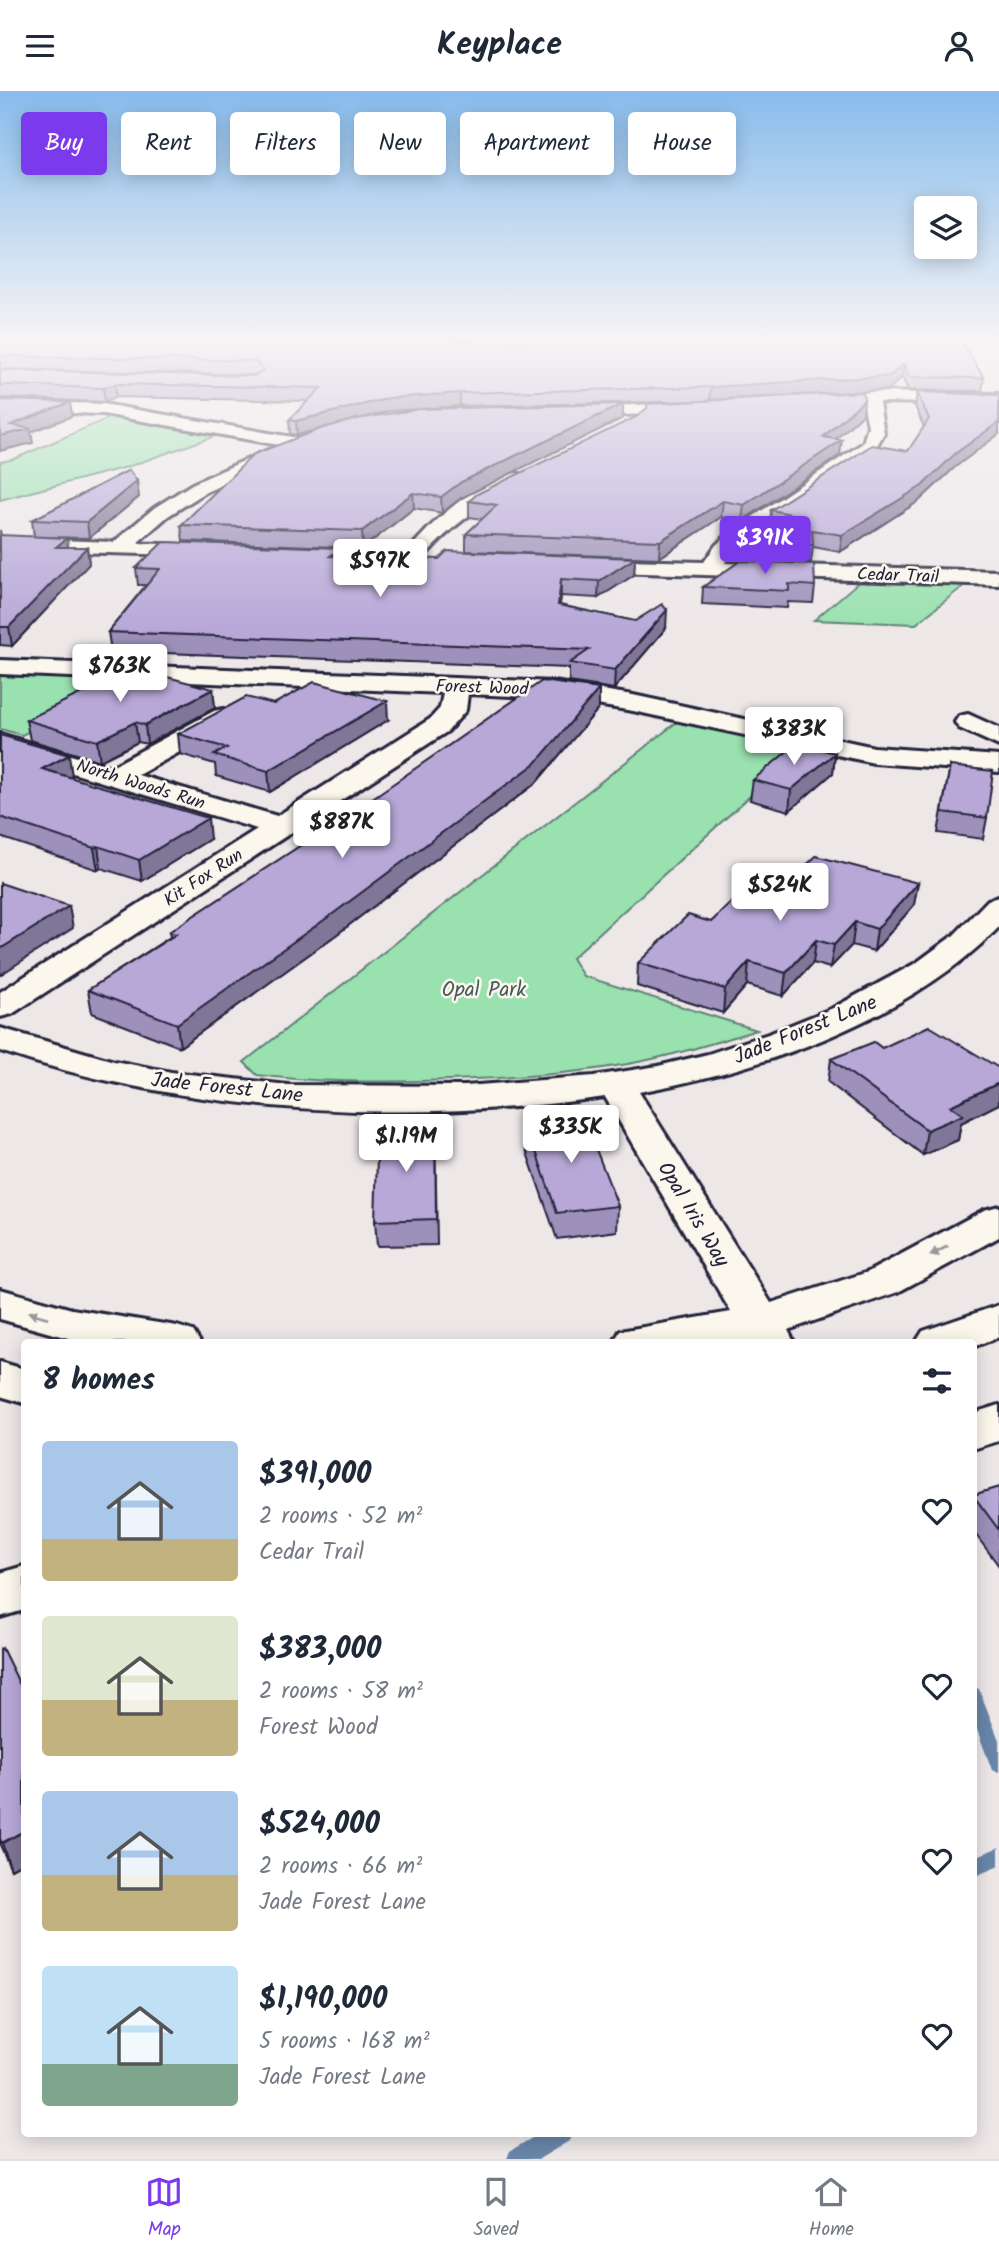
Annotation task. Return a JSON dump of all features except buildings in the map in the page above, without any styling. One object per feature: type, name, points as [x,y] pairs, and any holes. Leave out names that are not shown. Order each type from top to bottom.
[{"type":"street","points":[[266,438],[298,443]]},
{"type":"street","points":[[118,549],[161,512],[199,488],[315,438]]},
{"type":"street","points":[[710,569],[730,541],[866,452],[876,438]]},
{"type":"street","points":[[439,560],[405,559],[448,518],[529,473]]},
{"type":"street","points":[[0,544],[235,553]]},
{"type":"street","name":"Cedar Trail","points":[[562,564],[999,578]]},
{"type":"street","name":"Forest Wood","points":[[0,667],[554,690],[586,694],[874,755],[999,764]]},
{"type":"street","points":[[115,776],[250,702],[263,693],[275,678]]},
{"type":"street","name":"Kit Fox Run","points":[[0,1007],[439,725],[453,710],[457,686]]},
{"type":"street","points":[[968,722],[999,738]]},
{"type":"street","name":"North Woods Run","points":[[0,742],[282,827]]},
{"type":"street","name":"Jade Forest Lane","points":[[0,1039],[43,1055],[111,1071],[191,1086],[275,1095],[391,1100],[523,1095],[616,1085],[733,1058],[795,1037],[889,995],[948,958],[985,924],[999,907]]},
{"type":"street","name":"Opal Iris Way","points":[[616,1085],[766,1333]]},
{"type":"street","points":[[679,1339],[766,1333],[883,1282],[999,1219]]},
{"type":"street","points":[[0,1304],[72,1325],[158,1339]]},
{"type":"street","points":[[947,1339],[999,1320]]},
{"type":"street","points":[[0,1379],[21,1385]]},
{"type":"street","points":[[977,1430],[999,1423]]},
{"type":"street","points":[[0,1595],[21,1589]]},
{"type":"green space","points":[[64,438],[211,438],[127,467],[0,500],[0,462],[14,459]]},
{"type":"green space","points":[[861,580],[966,584],[916,624],[814,620]]},
{"type":"green space","points":[[0,672],[120,676],[114,689],[22,735],[0,729]]},
{"type":"green space","name":"Opal Park","points":[[682,718],[805,746],[572,958],[583,976],[757,1030],[628,1064],[499,1078],[421,1081],[298,1079],[257,1075],[244,1062]]},
{"type":"waterway","points":[[977,1706],[999,1764]]},
{"type":"waterway","points":[[977,1866],[999,1856]]},
{"type":"waterway","points":[[518,2159],[554,2137]]}]
